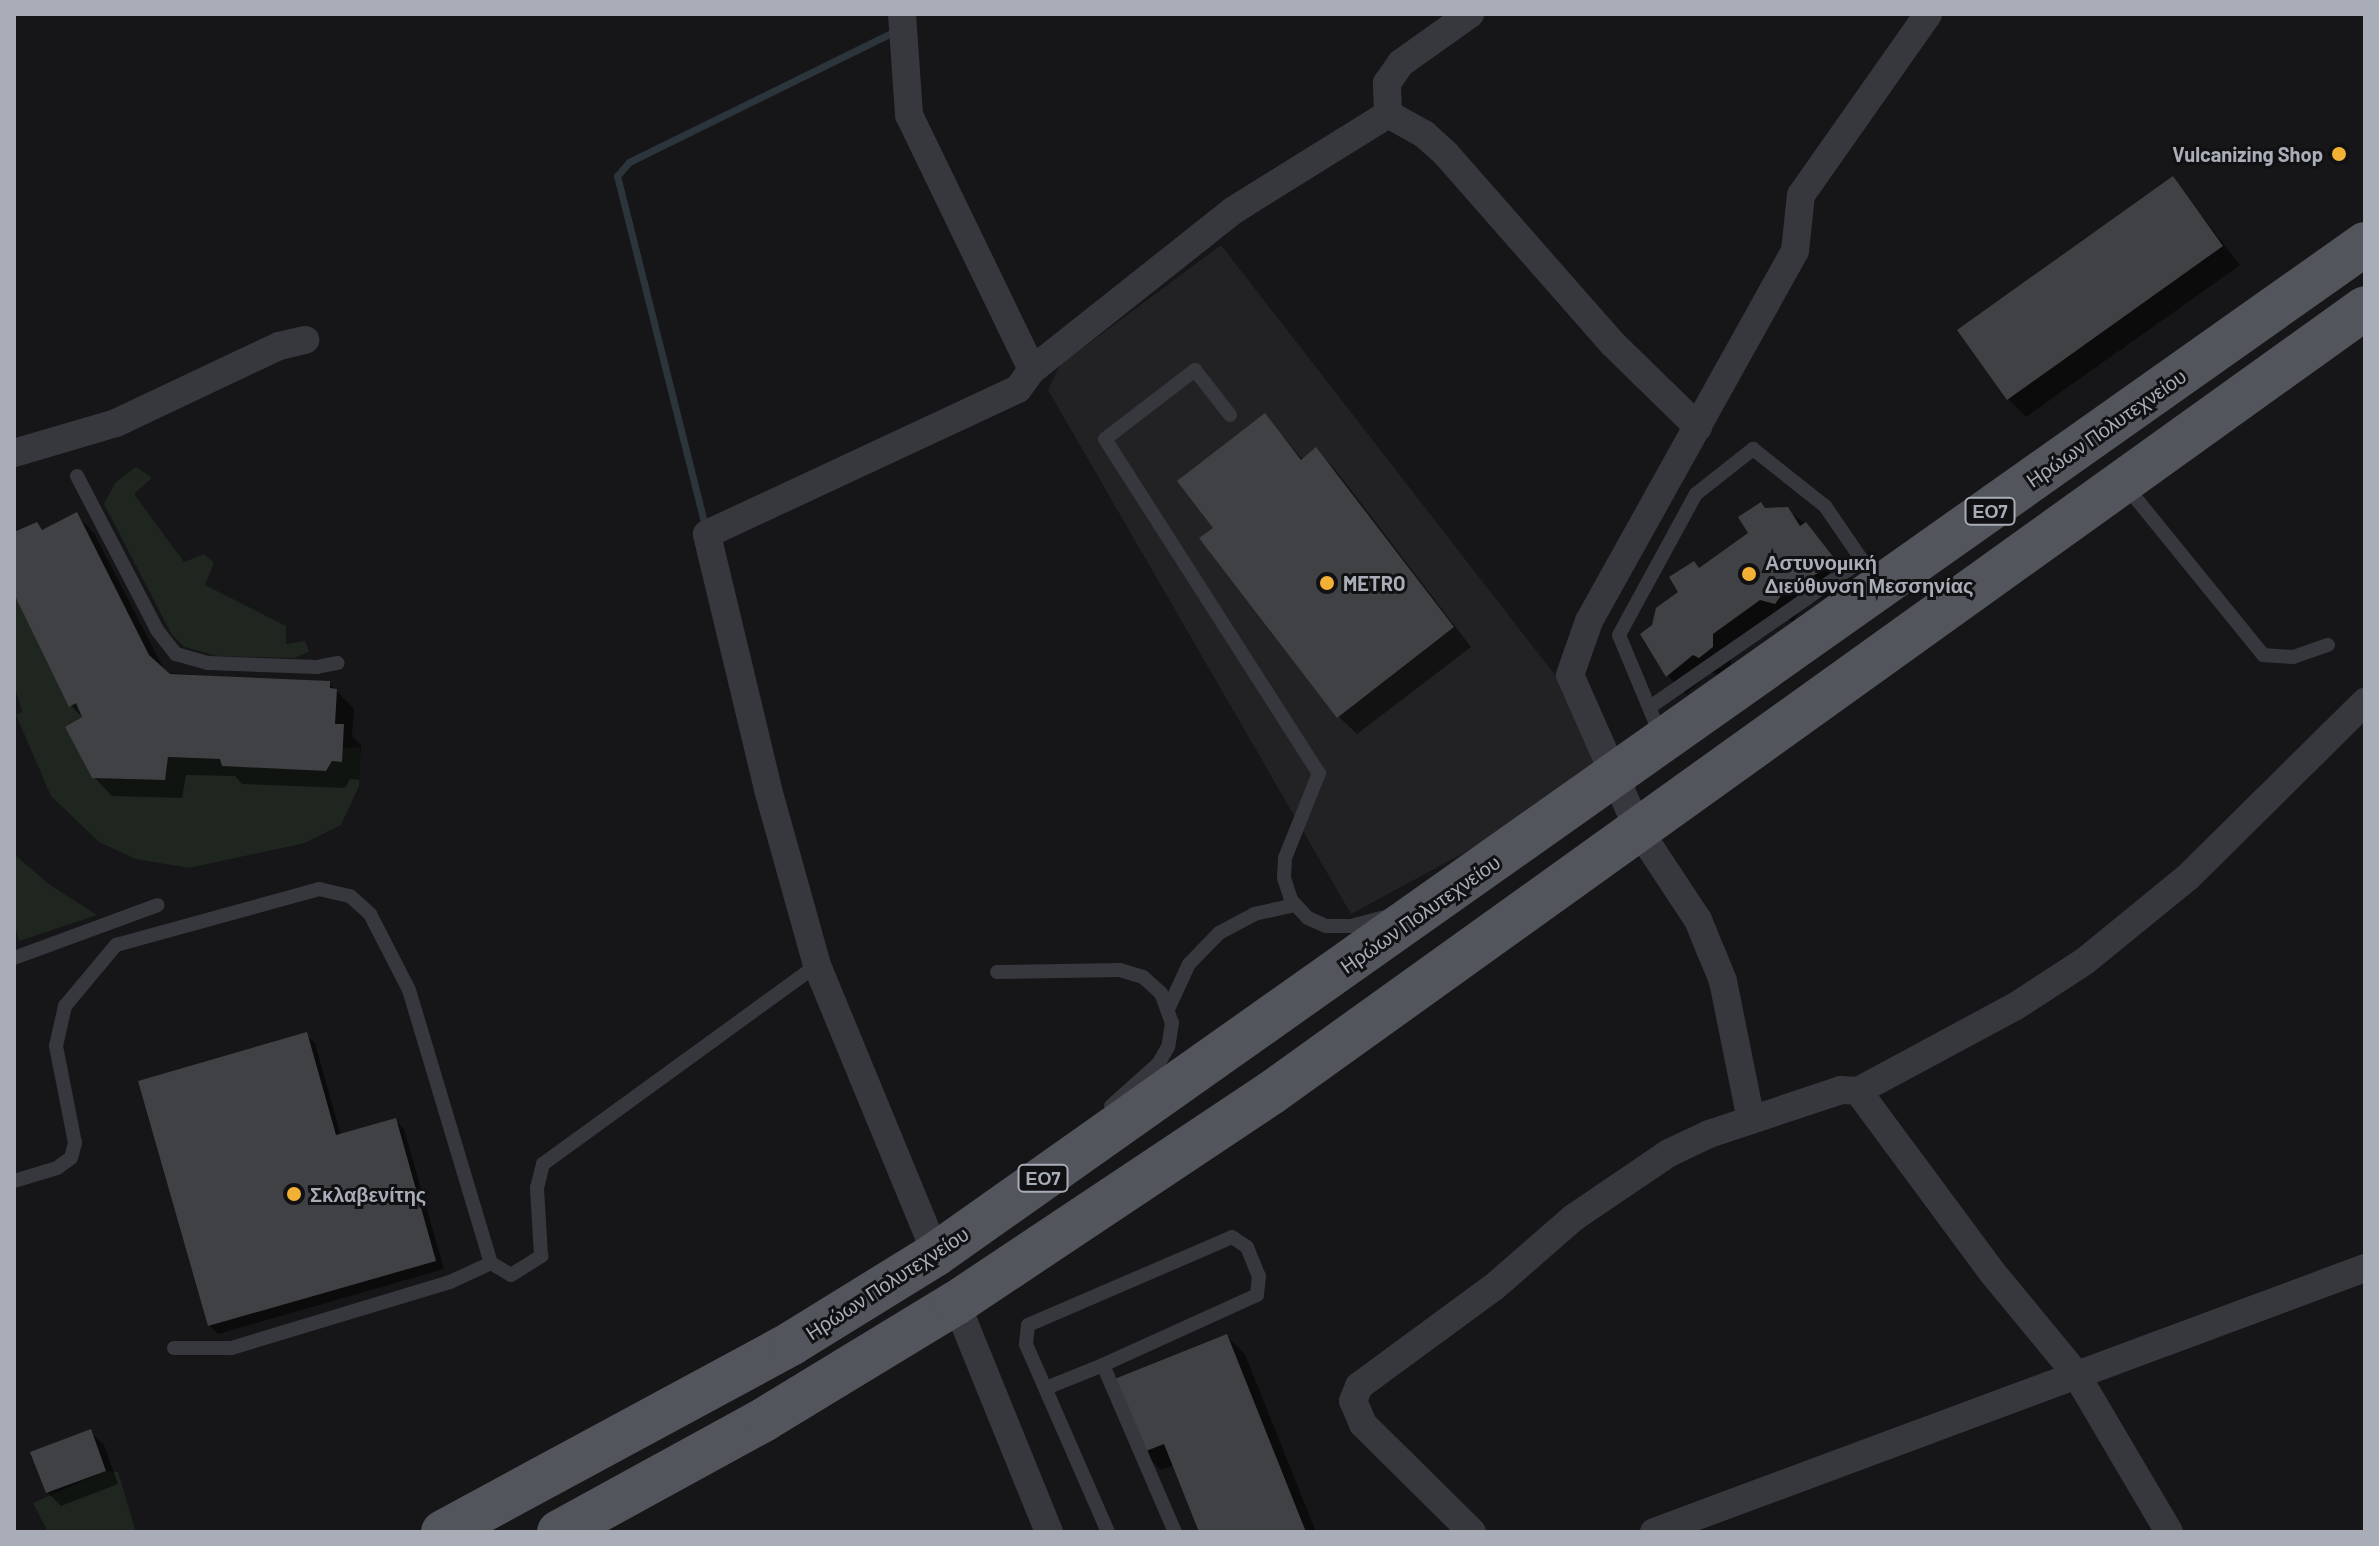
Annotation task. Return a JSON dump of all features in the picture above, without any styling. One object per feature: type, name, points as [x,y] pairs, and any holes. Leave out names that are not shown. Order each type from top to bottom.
[{"type":"main road","name":"Ηρώων Πολυτεχνείου","points":[[443,1532],[792,1343],[936,1254],[1614,777],[1656,725],[1876,571],[2365,244]]},
{"type":"main road","name":"ΕΟ7","points":[[559,1532],[753,1426],[956,1303],[1271,1093],[2365,308]]},
{"type":"street","points":[[902,14],[909,115],[1032,370]]},
{"type":"street","points":[[1388,114],[1387,83],[1401,63],[1470,14]]},
{"type":"street","points":[[1751,1120],[1723,981],[1698,920],[1638,829],[1570,675],[1589,621],[1795,251],[1801,195],[1900,25],[1928,14]]},
{"type":"street","points":[[936,1254],[817,965],[768,789],[707,534],[1018,389],[1032,370],[1234,210],[1388,114]]},
{"type":"street","points":[[1388,114],[1424,134],[1446,154],[1613,344],[1698,427]]},
{"type":"street","points":[[14,453],[116,423],[279,346],[305,340]]},
{"type":"street","points":[[1472,1532],[1374,1438],[1356,1410],[1355,1391],[1619,1184],[1669,1153],[1751,1120],[1841,1090],[1858,1091],[2016,1006],[2085,961],[2188,877],[2365,702]]},
{"type":"street","points":[[1858,1091],[1992,1272],[2076,1374],[2169,1532]]},
{"type":"street","points":[[1654,1532],[2365,1268]]},
{"type":"street","points":[[956,1303],[1049,1532]]},
{"type":"lane","points":[[1230,415],[1195,370],[1105,439],[1319,773],[1285,858],[1285,883],[1295,905],[1308,918],[1336,927],[1434,904]]},
{"type":"lane","points":[[1656,725],[1619,635],[1696,494],[1753,449],[1825,506],[1876,571]]},
{"type":"lane","points":[[77,476],[157,630],[176,654],[208,663],[317,667],[338,663]]},
{"type":"lane","points":[[2123,481],[2263,655],[2293,657],[2328,645]]},
{"type":"lane","points":[[14,1181],[57,1168],[71,1158],[75,1143],[56,1046],[65,1006],[116,945],[319,889],[350,896],[370,914],[409,990],[491,1263],[511,1275],[541,1256],[537,1188],[543,1164],[817,965]]},
{"type":"lane","points":[[14,958],[158,905]]},
{"type":"lane","points":[[1169,1007],[1189,964],[1219,933],[1248,916],[1295,905]]},
{"type":"lane","points":[[980,1222],[1158,1064],[1172,1032],[1169,1007],[1150,982],[1128,972],[997,972]]},
{"type":"lane","points":[[1046,1388],[1257,1295],[1259,1276],[1241,1240],[1222,1238],[1036,1319],[1025,1334],[1046,1388],[1108,1532]]},
{"type":"lane","points":[[174,1348],[231,1348],[450,1282],[491,1263]]},
{"type":"lane","points":[[1103,1365],[1175,1532]]},
{"type":"shaded area","points":[[1221,245],[1562,684],[1599,763],[1482,843],[1351,914],[1048,390],[1060,365]]},
{"type":"shaded area","points":[[136,467],[152,478],[134,494],[184,562],[204,554],[214,563],[205,585],[286,626],[286,644],[305,641],[309,652],[294,658],[217,656],[185,647],[172,635],[104,504],[115,483]]},
{"type":"shaded area","points":[[14,594],[70,706],[76,703],[82,717],[65,727],[92,778],[164,780],[168,757],[220,759],[222,766],[326,771],[332,761],[342,762],[342,748],[360,747],[359,786],[341,825],[305,843],[189,868],[136,859],[99,842],[51,796],[16,715],[22,711],[14,685]]},
{"type":"shaded area","points":[[14,854],[50,885],[97,915],[19,941],[14,923]]},
{"type":"shaded area","points":[[106,1471],[118,1472],[136,1532],[48,1532],[33,1503]]},
{"type":"building","points":[[2173,176],[2223,246],[2007,400],[1957,330]]},
{"type":"building","name":"METRO","points":[[1265,413],[1301,460],[1316,447],[1454,627],[1337,718],[1199,538],[1213,528],[1177,481]]},
{"type":"building","points":[[1761,502],[1765,508],[1788,507],[1800,526],[1806,522],[1838,563],[1785,590],[1775,604],[1760,600],[1713,634],[1713,647],[1699,658],[1693,655],[1666,677],[1640,634],[1652,625],[1656,608],[1678,592],[1669,577],[1694,561],[1699,568],[1748,533],[1738,517]]},
{"type":"building","points":[[77,512],[149,655],[170,674],[330,681],[330,688],[337,689],[335,724],[344,724],[342,762],[332,761],[326,771],[222,766],[220,759],[168,757],[165,780],[92,778],[65,727],[82,717],[76,703],[69,707],[14,594],[14,532],[37,522],[42,530]]},
{"type":"building","name":"Σκλαβενίτης","points":[[307,1032],[336,1135],[396,1118],[436,1261],[208,1326],[138,1081]]},
{"type":"building","points":[[1227,1334],[1306,1532],[1199,1532],[1164,1444],[1141,1453],[1112,1380]]},
{"type":"building","points":[[91,1429],[106,1471],[46,1493],[30,1452]]},
{"type":"waterway","points":[[705,526],[617,176],[629,162],[897,30]]},
{"type":"place","name":"Vulcanizing Shop","points":[[2339,154]]},
{"type":"place","name":"Αστυνομική Διεύθυνση Μεσσηνίας","points":[[1749,574]]},
{"type":"place","name":"METRO","points":[[1327,583]]},
{"type":"place","name":"Σκλαβενίτης","points":[[294,1194]]}]
